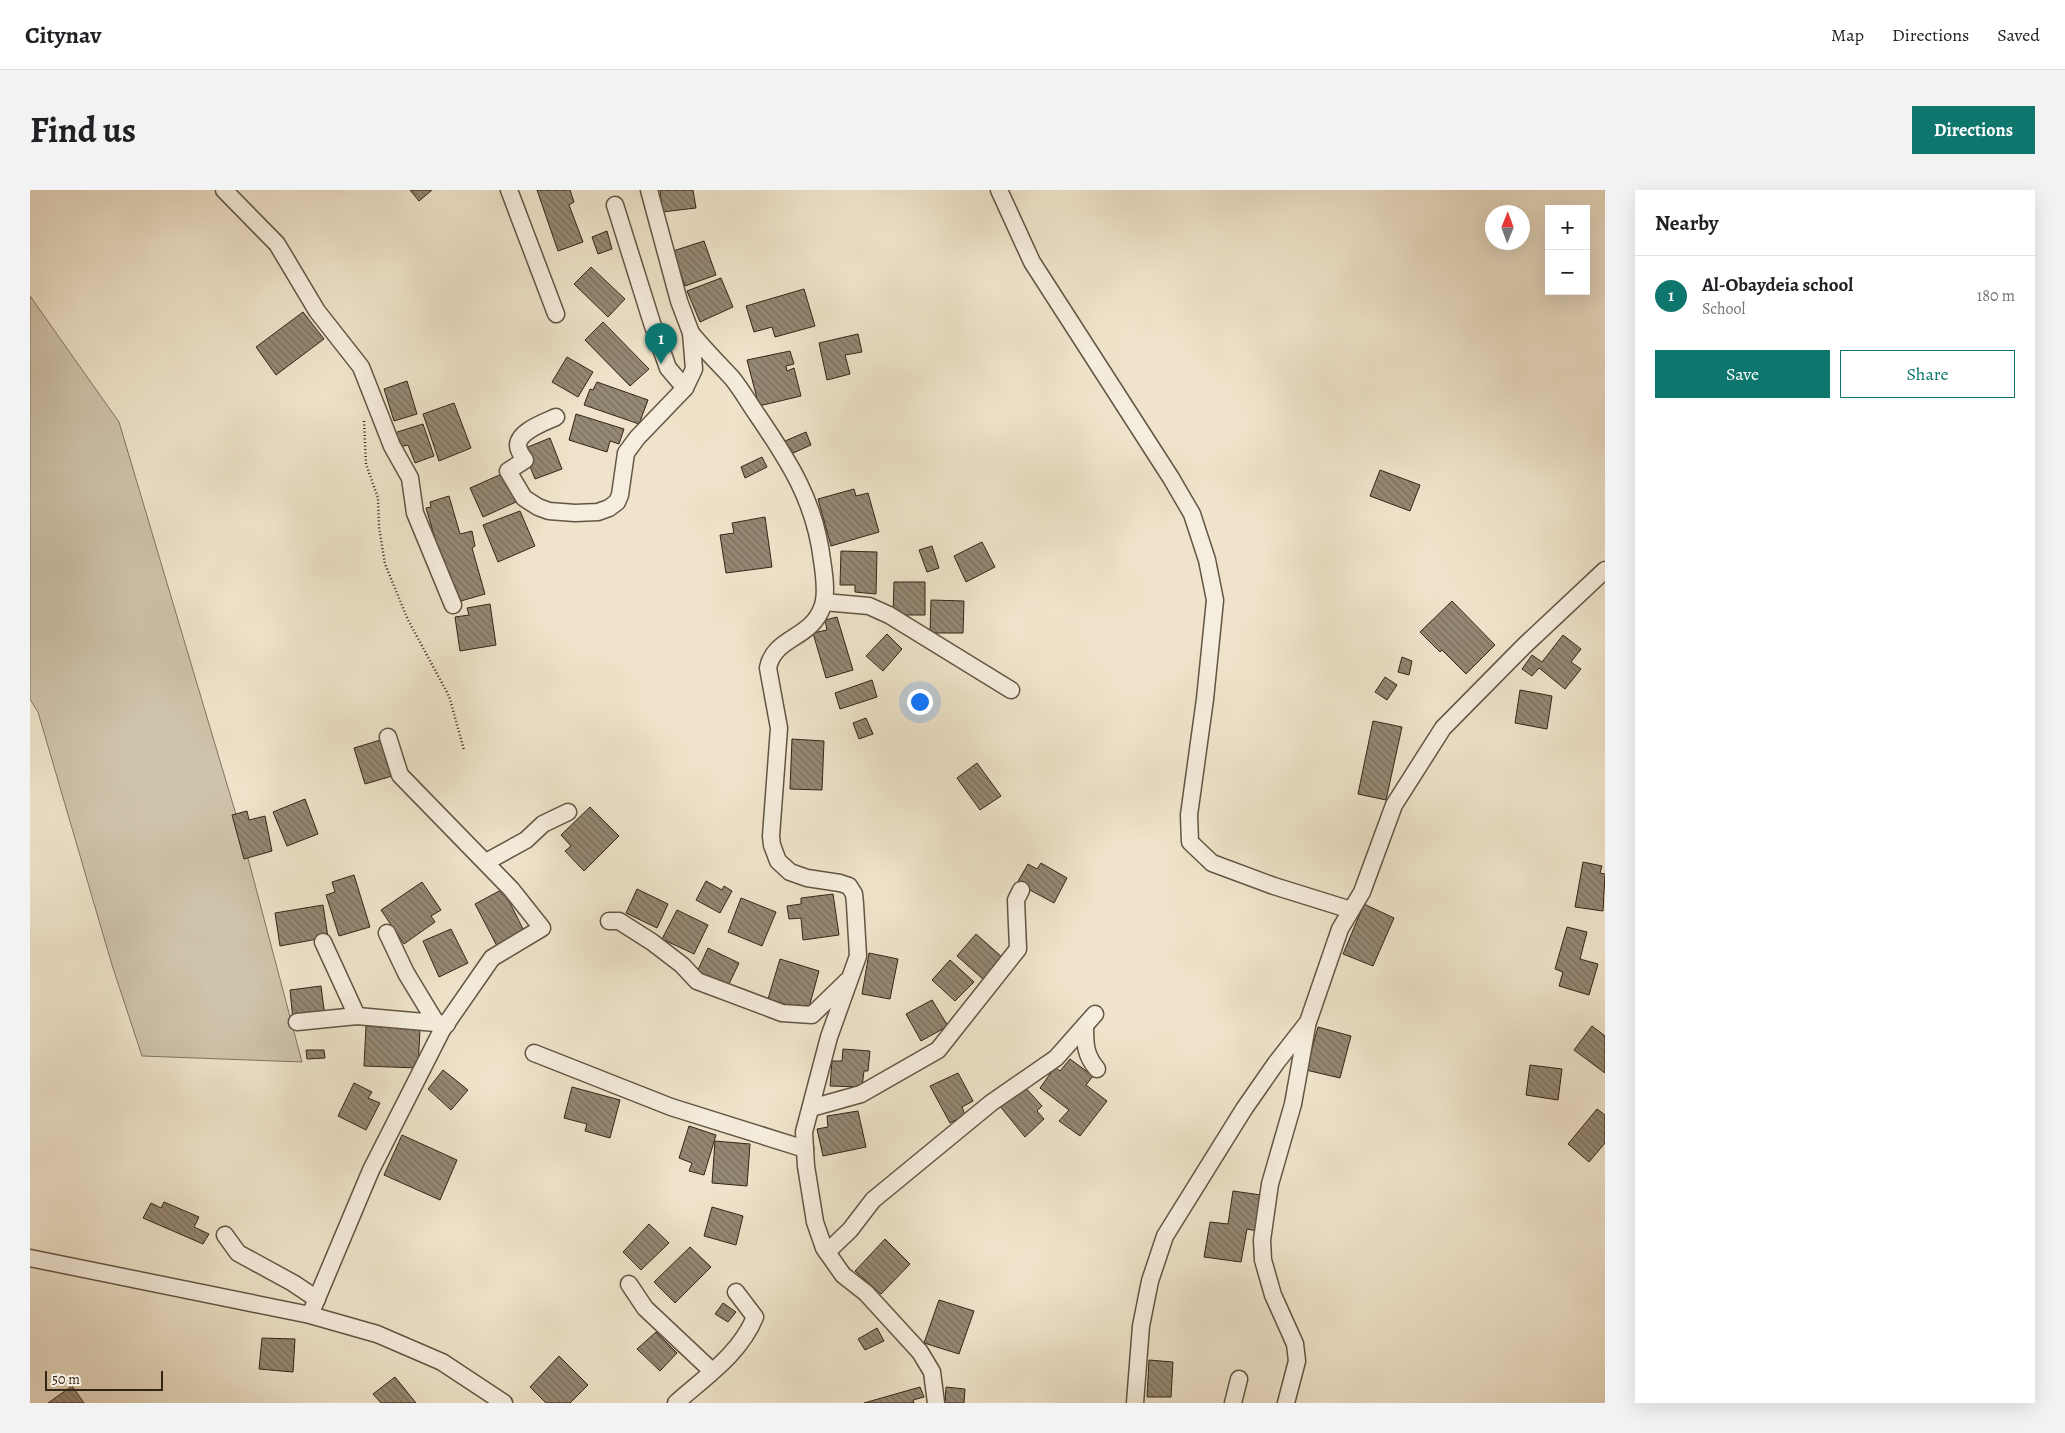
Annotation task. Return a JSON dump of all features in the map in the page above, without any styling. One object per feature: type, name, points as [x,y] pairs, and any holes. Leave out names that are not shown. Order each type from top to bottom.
[{"type":"street","points":[[224,190],[277,244],[317,311],[361,367],[392,446],[410,478],[415,513],[453,605]]},
{"type":"street","points":[[509,190],[556,314]]},
{"type":"street","points":[[556,417],[521,436],[518,444],[519,451],[525,460],[508,471],[524,498],[538,507],[549,511],[598,512],[609,508],[617,502],[620,495],[626,453],[637,438],[685,388],[694,369],[691,333],[649,190]]},
{"type":"street","points":[[999,190],[1032,262],[1171,478],[1192,514],[1207,560],[1215,600],[1205,699],[1189,815],[1190,842],[1212,863],[1274,886],[1351,910]]},
{"type":"street","points":[[615,205],[668,368],[685,388]]},
{"type":"street","points":[[691,333],[732,379],[779,446],[801,484],[819,532],[824,572],[824,602],[819,618],[813,625],[779,647],[770,658],[769,678],[779,728],[772,845],[778,861],[790,872],[807,878],[840,882],[849,886],[854,894],[858,956],[829,1037],[804,1132],[805,1149],[815,1222],[827,1252],[843,1275],[866,1293],[920,1352],[932,1372],[936,1403]]},
{"type":"street","points":[[1286,1403],[1297,1361],[1296,1344],[1273,1295],[1264,1260],[1262,1240],[1270,1184],[1293,1104],[1308,1022],[1340,929],[1362,892],[1394,805],[1443,728],[1524,646],[1605,570]]},
{"type":"street","points":[[824,602],[868,606],[875,609],[1011,690]]},
{"type":"street","points":[[310,1315],[371,1170],[441,1022],[492,958],[542,928],[511,889],[486,862],[400,775],[388,737]]},
{"type":"street","points":[[486,862],[526,840],[543,824],[568,812]]},
{"type":"street","points":[[810,1108],[861,1094],[938,1050],[1022,946],[1016,900],[1021,890]]},
{"type":"street","points":[[609,921],[619,922],[652,942],[682,965],[697,981],[782,1013],[812,1015],[850,978]]},
{"type":"street","points":[[387,933],[406,973],[441,1022]]},
{"type":"street","points":[[323,942],[357,1016]]},
{"type":"street","points":[[297,1022],[357,1016],[441,1022]]},
{"type":"street","points":[[827,1252],[850,1230],[873,1200],[991,1103],[1056,1058],[1090,1020],[1085,1049],[1090,1061],[1098,1069]]},
{"type":"street","points":[[1135,1403],[1141,1326],[1150,1281],[1165,1236],[1244,1109],[1308,1022]]},
{"type":"street","points":[[534,1053],[671,1107],[805,1149]]},
{"type":"street","points":[[225,1235],[238,1253],[293,1283],[317,1299]]},
{"type":"street","points":[[30,1258],[310,1315],[376,1334],[442,1362],[504,1403]]},
{"type":"street","points":[[629,1284],[646,1308],[712,1372]]},
{"type":"street","points":[[676,1403],[740,1346],[750,1330],[755,1317],[736,1292]]},
{"type":"street","points":[[1233,1403],[1239,1379]]},
{"type":"path","points":[[364,416],[366,464],[378,498],[379,527],[385,564],[408,620],[449,696],[464,750]]},
{"type":"shaded area","points":[[30,296],[119,422],[240,828],[302,1062],[142,1056],[112,965],[38,712],[30,699]]},
{"type":"building","points":[[410,190],[432,190],[419,201]]},
{"type":"building","points":[[537,190],[570,190],[574,202],[569,205],[583,242],[558,251]]},
{"type":"building","points":[[660,190],[693,190],[696,208],[662,212]]},
{"type":"building","points":[[607,231],[612,249],[598,254],[592,237]]},
{"type":"building","points":[[704,241],[716,275],[685,286],[673,251]]},
{"type":"building","points":[[591,267],[625,299],[608,317],[574,284]]},
{"type":"building","points":[[721,278],[733,307],[700,322],[687,291]]},
{"type":"building","points":[[804,289],[815,326],[775,337],[772,327],[754,332],[746,306]]},
{"type":"building","points":[[303,312],[324,339],[276,375],[256,347]]},
{"type":"building","points":[[603,322],[649,369],[630,386],[585,340]]},
{"type":"building","points":[[858,334],[862,352],[845,355],[850,374],[827,380],[819,343]]},
{"type":"building","points":[[790,351],[794,364],[786,366],[787,371],[794,368],[801,396],[759,406],[747,360]]},
{"type":"building","points":[[567,357],[593,372],[578,397],[552,382]]},
{"type":"building","points":[[407,381],[417,414],[394,421],[384,389]]},
{"type":"building","points":[[597,382],[648,400],[639,424],[584,405],[590,389],[593,390]]},
{"type":"building","points":[[454,403],[471,448],[439,461],[423,414]]},
{"type":"building","points":[[576,414],[624,429],[619,444],[610,441],[607,452],[569,440]]},
{"type":"building","points":[[423,424],[434,456],[415,463],[408,445],[400,447],[394,433]]},
{"type":"building","points":[[806,432],[811,445],[791,454],[785,441]]},
{"type":"building","points":[[550,438],[562,469],[535,479],[523,449]]},
{"type":"building","points":[[762,457],[767,467],[745,478],[741,467]]},
{"type":"building","points":[[1380,470],[1420,485],[1410,511],[1370,496]]},
{"type":"building","points":[[504,473],[516,502],[483,517],[470,488]]},
{"type":"building","points":[[854,489],[856,496],[868,493],[879,532],[831,546],[818,499]]},
{"type":"building","points":[[449,496],[460,534],[472,531],[475,546],[472,548],[485,594],[454,603],[426,508],[431,507],[430,502]]},
{"type":"building","points":[[520,511],[535,546],[498,562],[483,525]]},
{"type":"building","points":[[765,517],[772,567],[726,573],[720,535],[734,533],[732,523]]},
{"type":"building","points":[[982,542],[995,567],[966,582],[954,556]]},
{"type":"building","points":[[932,546],[939,568],[927,572],[919,550]]},
{"type":"building","points":[[841,551],[877,552],[876,594],[855,592],[855,585],[840,585]]},
{"type":"building","points":[[894,582],[925,582],[925,615],[893,615]]},
{"type":"building","points":[[931,600],[964,601],[963,633],[930,633]]},
{"type":"building","points":[[1452,601],[1495,645],[1466,674],[1442,650],[1440,652],[1420,632]]},
{"type":"building","points":[[490,604],[496,645],[460,651],[455,617],[469,615],[467,608]]},
{"type":"building","points":[[837,617],[853,670],[826,678],[813,633],[827,630],[825,620]]},
{"type":"building","points":[[887,634],[902,649],[883,671],[866,656]]},
{"type":"building","points":[[1563,635],[1581,649],[1571,662],[1581,669],[1565,689],[1539,668],[1532,676],[1522,669],[1532,655],[1542,662]]},
{"type":"building","points":[[1402,657],[1412,661],[1409,675],[1398,672]]},
{"type":"building","points":[[1385,677],[1397,685],[1387,700],[1375,692]]},
{"type":"building","points":[[872,680],[877,697],[840,709],[835,693]]},
{"type":"building","points":[[1520,690],[1552,696],[1547,729],[1515,723]]},
{"type":"building","points":[[866,718],[873,734],[859,739],[853,723]]},
{"type":"building","points":[[1373,721],[1402,727],[1386,800],[1358,794]]},
{"type":"building","points":[[387,738],[399,774],[365,784],[354,748]]},
{"type":"building","points":[[792,739],[824,741],[822,790],[790,789]]},
{"type":"building","points":[[977,763],[1001,796],[980,810],[957,778]]},
{"type":"building","points":[[305,799],[318,834],[287,846],[273,812]]},
{"type":"building","points":[[590,807],[619,836],[584,871],[565,851],[571,846],[561,835]]},
{"type":"building","points":[[247,811],[249,820],[265,816],[272,851],[244,859],[232,815]]},
{"type":"building","points":[[1583,862],[1602,866],[1600,873],[1605,874],[1603,911],[1575,907]]},
{"type":"building","points":[[1041,863],[1067,878],[1054,903],[1017,883],[1028,864],[1037,869]]},
{"type":"building","points":[[354,875],[370,927],[339,936],[326,895],[335,892],[332,882]]},
{"type":"building","points":[[706,881],[722,890],[724,886],[732,891],[720,913],[696,900]]},
{"type":"building","points":[[422,882],[441,910],[431,916],[435,922],[404,944],[381,910]]},
{"type":"building","points":[[503,889],[526,935],[498,948],[475,904]]},
{"type":"building","points":[[637,889],[668,904],[657,928],[626,913]]},
{"type":"building","points":[[833,894],[839,935],[803,940],[801,918],[789,919],[787,906],[801,904],[801,898]]},
{"type":"building","points":[[741,898],[776,912],[762,946],[728,932]]},
{"type":"building","points":[[1364,904],[1394,918],[1373,966],[1343,954]]},
{"type":"building","points":[[323,905],[328,937],[280,946],[275,913]]},
{"type":"building","points":[[677,910],[708,925],[694,954],[662,939]]},
{"type":"building","points":[[1567,927],[1587,932],[1580,959],[1598,964],[1589,995],[1559,986],[1563,972],[1555,969]]},
{"type":"building","points":[[451,929],[468,963],[439,977],[423,941]]},
{"type":"building","points":[[976,934],[1002,957],[984,980],[957,956]]},
{"type":"building","points":[[708,948],[739,963],[728,986],[697,972]]},
{"type":"building","points":[[869,953],[898,959],[890,999],[862,994]]},
{"type":"building","points":[[780,959],[819,971],[808,1011],[768,999]]},
{"type":"building","points":[[950,960],[974,982],[955,1001],[932,980]]},
{"type":"building","points":[[321,986],[325,1017],[293,1020],[290,990]]},
{"type":"building","points":[[932,1000],[948,1026],[921,1041],[906,1014]]},
{"type":"building","points":[[366,1026],[420,1029],[418,1068],[364,1066]]},
{"type":"building","points":[[1592,1026],[1605,1036],[1605,1073],[1574,1050]]},
{"type":"building","points":[[1318,1027],[1351,1036],[1340,1078],[1306,1070]]},
{"type":"building","points":[[843,1049],[870,1051],[868,1071],[864,1071],[862,1087],[830,1086],[832,1061],[842,1061]]},
{"type":"building","points":[[306,1050],[324,1050],[325,1058],[307,1059]]},
{"type":"building","points":[[1070,1059],[1093,1076],[1086,1085],[1107,1101],[1080,1136],[1059,1121],[1069,1110],[1040,1088],[1055,1067],[1060,1071]]},
{"type":"building","points":[[1530,1065],[1562,1069],[1558,1100],[1526,1095]]},
{"type":"building","points":[[443,1070],[468,1090],[451,1110],[428,1089]]},
{"type":"building","points":[[958,1073],[973,1101],[962,1107],[965,1115],[950,1123],[930,1086]]},
{"type":"building","points":[[354,1083],[372,1092],[368,1098],[380,1103],[366,1130],[338,1116]]},
{"type":"building","points":[[1022,1084],[1042,1106],[1037,1111],[1044,1119],[1025,1137],[999,1105]]},
{"type":"building","points":[[572,1087],[620,1100],[610,1138],[585,1131],[587,1124],[564,1118]]},
{"type":"building","points":[[1597,1109],[1605,1115],[1605,1143],[1589,1162],[1568,1144]]},
{"type":"building","points":[[858,1111],[866,1147],[823,1156],[817,1129],[828,1127],[827,1116]]},
{"type":"building","points":[[689,1126],[716,1135],[704,1175],[689,1171],[692,1163],[679,1158]]},
{"type":"building","points":[[402,1135],[457,1160],[440,1200],[384,1175]]},
{"type":"building","points":[[715,1141],[750,1144],[747,1186],[712,1183]]},
{"type":"building","points":[[1233,1191],[1261,1195],[1257,1231],[1247,1229],[1241,1262],[1204,1257],[1210,1222],[1228,1224]]},
{"type":"building","points":[[164,1202],[199,1217],[194,1227],[209,1234],[203,1244],[143,1218],[151,1203],[161,1208]]},
{"type":"building","points":[[712,1207],[743,1216],[736,1245],[704,1236]]},
{"type":"building","points":[[649,1224],[669,1243],[641,1270],[623,1252]]},
{"type":"building","points":[[885,1239],[910,1264],[881,1294],[855,1271]]},
{"type":"building","points":[[690,1247],[711,1267],[675,1303],[654,1282]]},
{"type":"building","points":[[939,1300],[974,1311],[959,1354],[924,1343]]},
{"type":"building","points":[[723,1303],[736,1312],[728,1322],[715,1314]]},
{"type":"building","points":[[877,1328],[884,1341],[865,1350],[858,1339]]},
{"type":"building","points":[[656,1332],[677,1353],[660,1371],[637,1349]]},
{"type":"building","points":[[262,1338],[295,1339],[293,1372],[259,1369]]},
{"type":"building","points":[[559,1356],[588,1385],[570,1403],[546,1403],[530,1387]]},
{"type":"building","points":[[1149,1360],[1173,1362],[1171,1397],[1147,1397]]},
{"type":"building","points":[[395,1377],[416,1403],[381,1403],[373,1394]]},
{"type":"building","points":[[72,1386],[84,1403],[48,1403]]},
{"type":"building","points":[[920,1387],[924,1397],[913,1400],[914,1403],[864,1403]]},
{"type":"building","points":[[946,1387],[965,1389],[964,1403],[945,1403]]},
{"type":"place","name":"Al-Obaydeia school","points":[[661,364]]}]
